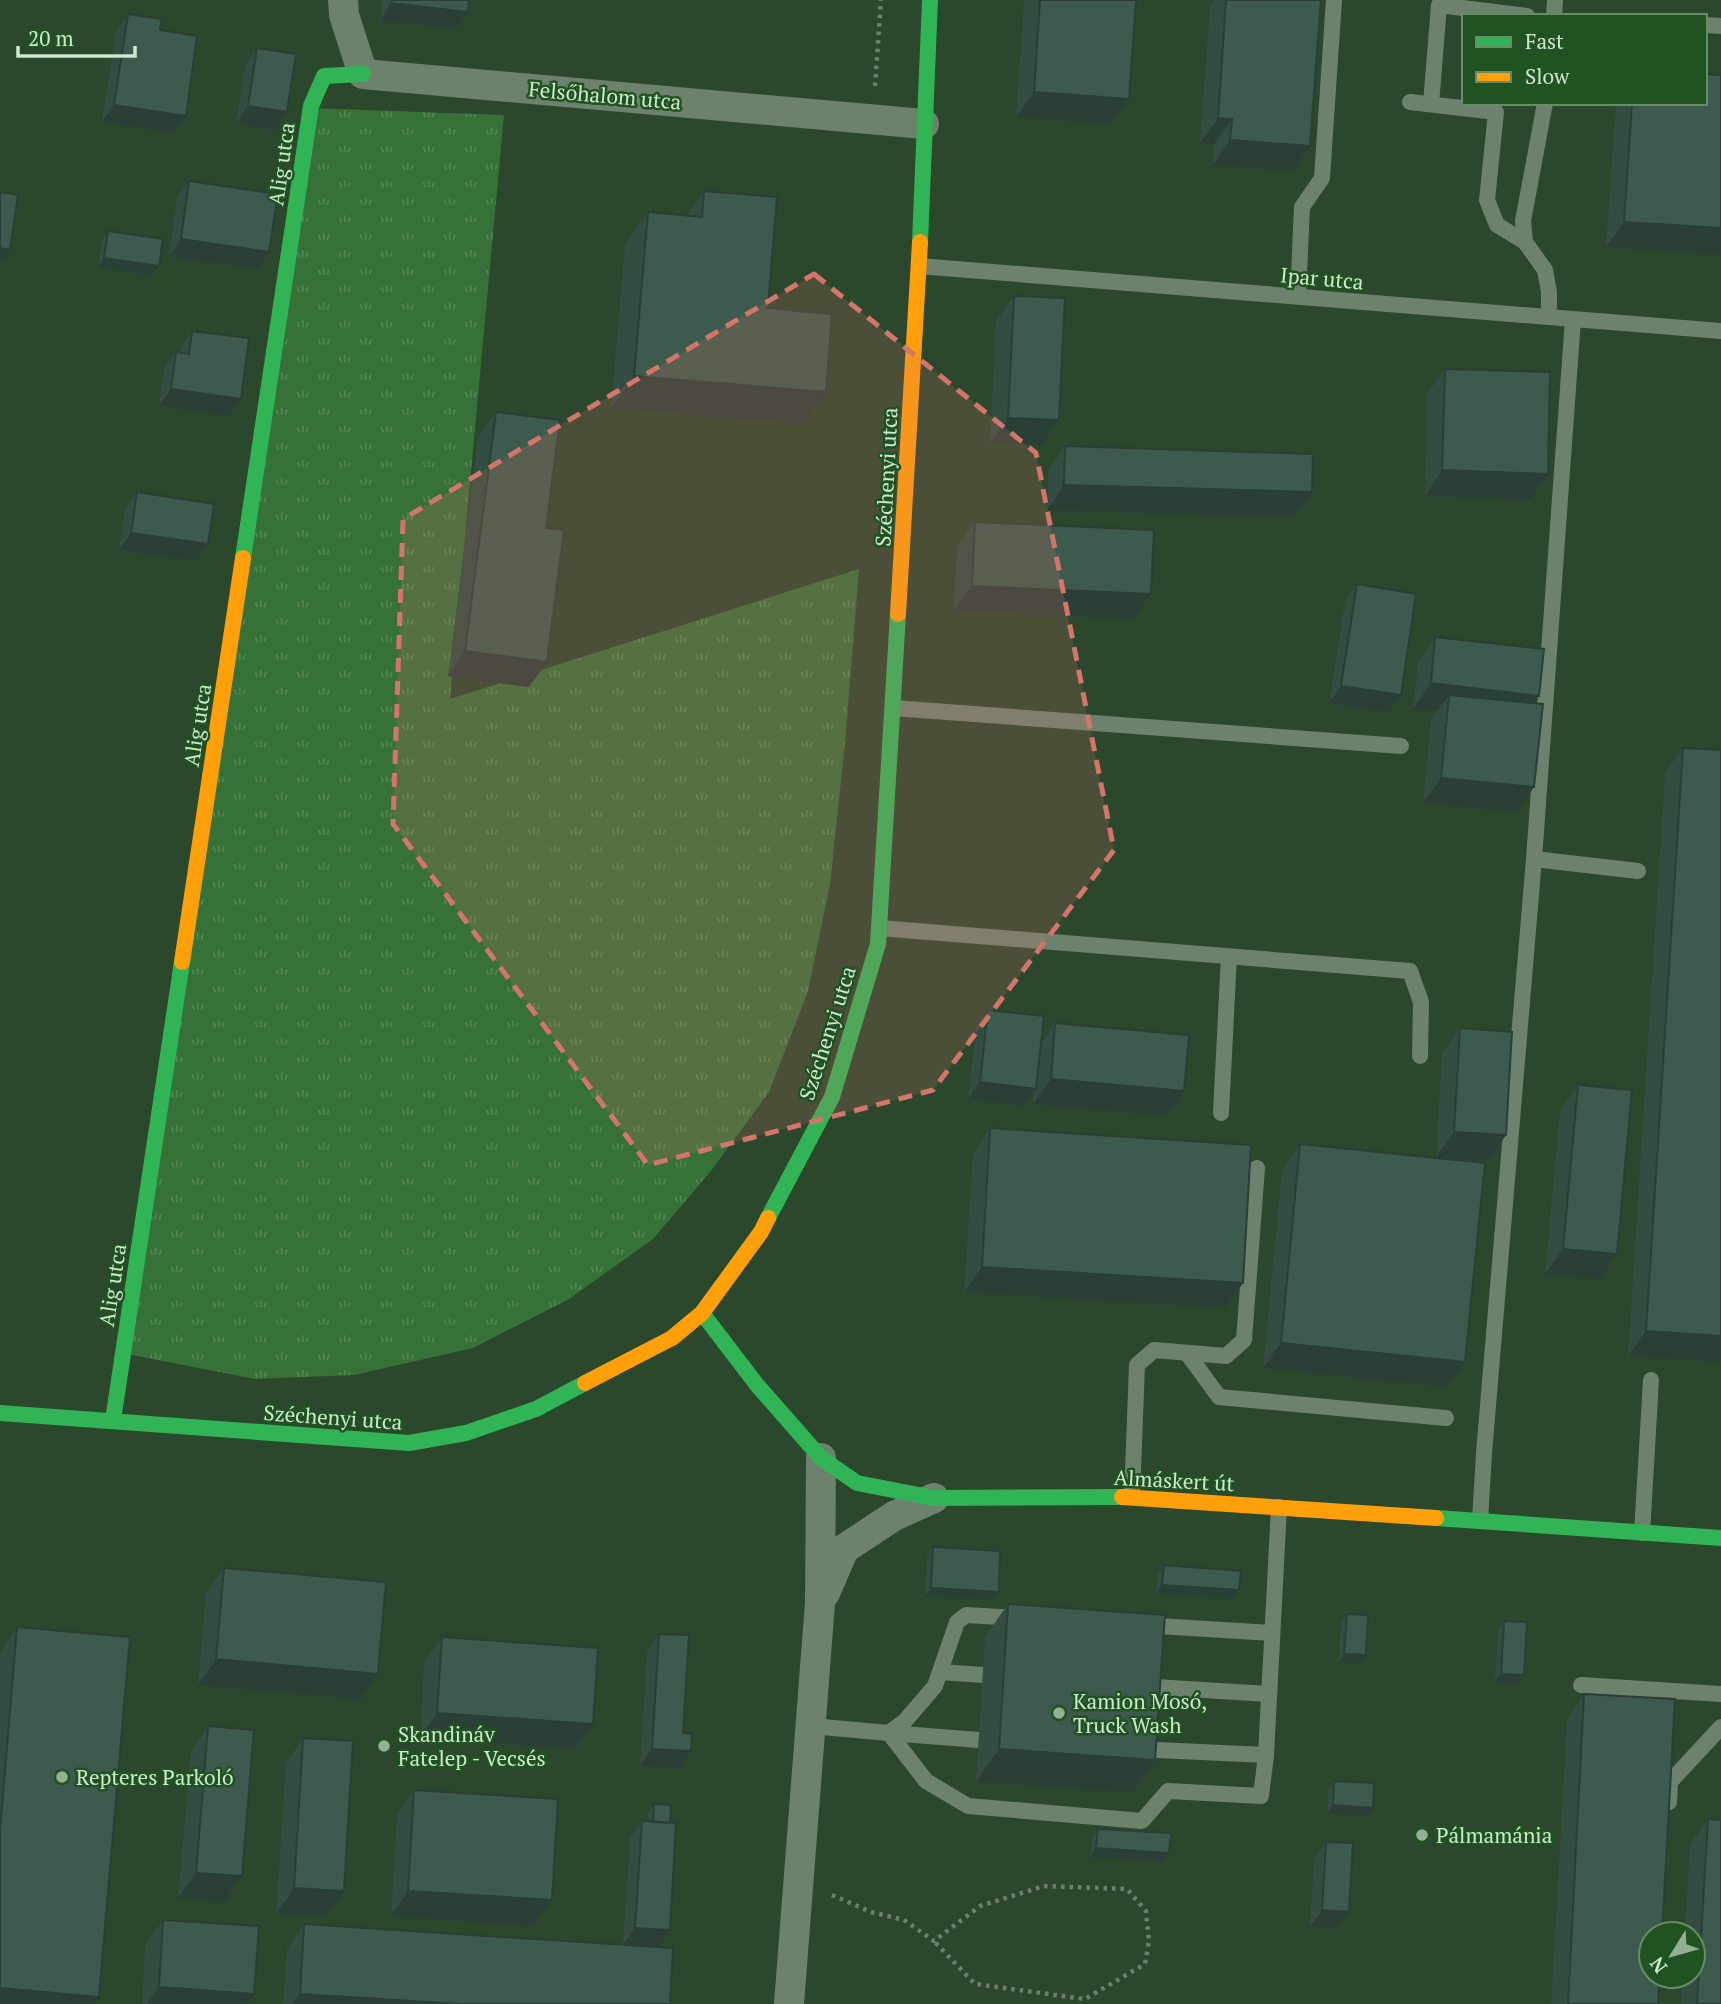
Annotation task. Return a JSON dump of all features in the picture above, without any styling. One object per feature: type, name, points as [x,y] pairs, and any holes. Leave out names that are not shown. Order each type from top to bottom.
[{"type":"street","points":[[343,0],[344,15],[363,74]]},
{"type":"street","name":"Széchenyi utca","points":[[0,1413],[409,1443],[466,1433],[536,1409],[672,1338],[702,1313],[761,1232],[832,1097],[878,944],[919,267],[930,0]]},
{"type":"street","name":"Felsőhalom utca","points":[[363,74],[924,124]]},
{"type":"street","name":"Alig utca","points":[[113,1420],[311,106],[324,76],[363,74]]},
{"type":"street","name":"Almáskert út","points":[[702,1313],[757,1385],[821,1458],[857,1483],[934,1498],[1132,1497],[1721,1538]]},
{"type":"street","points":[[789,2004],[820,1603],[821,1458]]},
{"type":"street","points":[[820,1603],[844,1549],[894,1516],[934,1498]]},
{"type":"lane","points":[[1298,297],[1302,207],[1322,178],[1334,0]]},
{"type":"lane","points":[[1431,104],[1438,5],[1511,14]]},
{"type":"lane","points":[[1410,102],[1496,111],[1487,201],[1496,225],[1525,242],[1545,270],[1549,317]]},
{"type":"lane","points":[[1525,242],[1522,221],[1545,105]]},
{"type":"lane","name":"Ipar utca","points":[[919,267],[1721,331]]},
{"type":"lane","points":[[1480,1521],[1534,859],[1573,319]]},
{"type":"lane","points":[[893,708],[1401,746]]},
{"type":"lane","points":[[1534,859],[1639,871]]},
{"type":"lane","points":[[879,928],[1410,971],[1422,1002],[1420,1056]]},
{"type":"lane","points":[[1221,1113],[1230,956]]},
{"type":"lane","points":[[1132,1497],[1137,1366],[1154,1350],[1226,1356],[1244,1340],[1257,1168]]},
{"type":"lane","points":[[1187,1353],[1219,1397],[1446,1418]]},
{"type":"lane","points":[[1642,1533],[1651,1380]]},
{"type":"lane","points":[[889,1733],[926,1781],[968,1806],[1142,1821],[1168,1791],[1261,1796],[1266,1755],[1279,1506]]},
{"type":"lane","points":[[889,1733],[905,1721],[935,1686],[957,1622],[966,1615],[1035,1619]]},
{"type":"lane","points":[[1133,1625],[1272,1633]]},
{"type":"lane","points":[[940,1672],[983,1675]]},
{"type":"lane","points":[[1581,1685],[1721,1694]]},
{"type":"lane","points":[[1139,1686],[1268,1694]]},
{"type":"lane","points":[[811,1726],[979,1740]]},
{"type":"lane","points":[[1667,1823],[1670,1782],[1721,1727]]},
{"type":"lane","points":[[1136,1749],[1266,1755]]},
{"type":"path","points":[[873,120],[881,0]]},
{"type":"path","points":[[799,1882],[871,1912],[904,1920],[934,1941],[975,1984],[1085,1998],[1145,1964],[1149,1941],[1146,1911],[1127,1889],[1044,1886],[980,1906],[934,1941]]},
{"type":"highlighted area","points":[[814,274],[1036,453],[1114,850],[933,1090],[648,1165],[393,824],[403,519]]},
{"type":"green space","points":[[310,108],[504,115],[450,699],[859,569],[830,884],[808,991],[769,1092],[711,1171],[653,1239],[569,1299],[473,1348],[354,1375],[255,1379],[127,1354]]},
{"type":"building","points":[[392,0],[469,0],[468,12],[391,3]]},
{"type":"building","points":[[1040,0],[1136,0],[1129,99],[1034,92]]},
{"type":"building","points":[[1226,0],[1321,0],[1310,146],[1230,140],[1232,119],[1218,118]]},
{"type":"building","points":[[128,14],[162,19],[160,30],[197,36],[186,116],[114,105]]},
{"type":"building","points":[[257,48],[296,54],[287,112],[248,106]]},
{"type":"building","points":[[1707,74],[1721,75],[1721,228],[1624,222],[1632,105],[1707,105]]},
{"type":"building","points":[[189,181],[278,194],[269,252],[181,239]]},
{"type":"building","points":[[704,191],[777,197],[768,308],[832,314],[826,392],[634,376],[648,212],[702,217]]},
{"type":"building","points":[[0,192],[18,195],[10,250],[0,248]]},
{"type":"building","points":[[108,231],[163,239],[159,266],[104,258]]},
{"type":"building","points":[[1014,296],[1065,298],[1059,420],[1008,418]]},
{"type":"building","points":[[192,331],[249,338],[241,399],[171,389],[176,352],[189,354]]},
{"type":"building","points":[[1445,369],[1550,372],[1548,474],[1442,470]]},
{"type":"building","points":[[496,412],[560,420],[546,528],[564,530],[547,662],[465,651]]},
{"type":"building","points":[[1065,446],[1313,454],[1312,492],[1064,485]]},
{"type":"building","points":[[137,492],[214,504],[208,544],[131,533]]},
{"type":"building","points":[[975,522],[1154,530],[1151,594],[972,586]]},
{"type":"building","points":[[1357,584],[1416,594],[1401,695],[1341,686]]},
{"type":"building","points":[[1435,637],[1544,649],[1539,696],[1431,683]]},
{"type":"building","points":[[1449,695],[1543,704],[1534,787],[1441,778]]},
{"type":"building","points":[[1683,748],[1721,750],[1721,1336],[1646,1331]]},
{"type":"building","points":[[988,1010],[1044,1016],[1036,1089],[980,1082]]},
{"type":"building","points":[[1055,1023],[1189,1035],[1184,1091],[1051,1079]]},
{"type":"building","points":[[1460,1028],[1512,1032],[1506,1135],[1454,1132]]},
{"type":"building","points":[[1578,1085],[1632,1090],[1617,1254],[1563,1249]]},
{"type":"building","points":[[990,1128],[1251,1145],[1243,1283],[982,1267]]},
{"type":"building","points":[[1300,1144],[1485,1163],[1465,1362],[1281,1343]]},
{"type":"building","points":[[933,1547],[1000,1551],[999,1592],[931,1588]]},
{"type":"building","points":[[1164,1565],[1241,1571],[1239,1590],[1162,1585]]},
{"type":"building","points":[[224,1568],[386,1582],[378,1674],[216,1659]]},
{"type":"building","name":"Kamion Mosó, Truck Wash","points":[[1008,1604],[1165,1615],[1155,1760],[999,1749]]},
{"type":"building","points":[[1347,1614],[1368,1615],[1366,1655],[1344,1654]]},
{"type":"building","points":[[1504,1621],[1527,1622],[1524,1675],[1501,1674]]},
{"type":"building","name":"Repteres Parkoló","points":[[17,1627],[130,1637],[99,1997],[0,1988],[0,1830]]},
{"type":"building","points":[[659,1634],[689,1635],[683,1733],[692,1734],[691,1751],[652,1749]]},
{"type":"building","points":[[442,1637],[598,1648],[593,1724],[437,1713]]},
{"type":"building","points":[[1584,1694],[1675,1699],[1663,1920],[1637,1920],[1637,1990],[1659,1990],[1658,2004],[1568,2004]]},
{"type":"building","points":[[208,1726],[254,1730],[242,1876],[196,1873]]},
{"type":"building","points":[[303,1738],[353,1741],[344,1891],[294,1888]]},
{"type":"building","points":[[1334,1781],[1374,1783],[1373,1808],[1333,1805]]},
{"type":"building","points":[[414,1790],[558,1799],[552,1900],[408,1891]]},
{"type":"building","points":[[654,1804],[671,1805],[670,1823],[653,1822]]},
{"type":"building","points":[[1708,1819],[1721,1820],[1721,2004],[1697,2004],[1698,1990],[1707,1990],[1707,1920],[1702,1920]]},
{"type":"building","points":[[642,1821],[676,1823],[670,1930],[635,1928]]},
{"type":"building","points":[[1098,1829],[1171,1833],[1169,1853],[1096,1848]]},
{"type":"building","points":[[1326,1842],[1353,1843],[1349,1912],[1322,1910]]},
{"type":"building","points":[[163,1920],[259,1926],[254,1994],[159,1987]]},
{"type":"building","points":[[304,1924],[673,1948],[670,2004],[461,2004],[300,1994]]},
{"type":"traffic: fast","points":[[920,242],[930,0]]},
{"type":"traffic: fast","points":[[243,558],[311,106],[324,76],[363,74]]},
{"type":"traffic: fast","points":[[768,1218],[832,1097],[878,944],[898,614]]},
{"type":"traffic: fast","points":[[113,1420],[182,962]]},
{"type":"traffic: fast","points":[[702,1313],[757,1385],[821,1458],[857,1483],[934,1498],[1122,1497]]},
{"type":"traffic: fast","points":[[0,1413],[409,1443],[466,1433],[536,1409],[585,1383]]},
{"type":"traffic: fast","points":[[1436,1518],[1721,1538]]},
{"type":"traffic: slow","points":[[898,614],[920,242]]},
{"type":"traffic: slow","points":[[182,962],[243,558]]},
{"type":"traffic: slow","points":[[585,1383],[672,1338],[702,1313],[761,1232],[768,1218]]},
{"type":"traffic: slow","points":[[1122,1497],[1436,1518]]},
{"type":"place","name":"Kamion Mosó, Truck Wash","points":[[1059,1713]]},
{"type":"place","name":"Skandináv Fatelep - Vecsés","points":[[384,1746]]},
{"type":"place","name":"Repteres Parkoló","points":[[62,1777]]},
{"type":"place","name":"Pálmamánia","points":[[1422,1835]]}]
